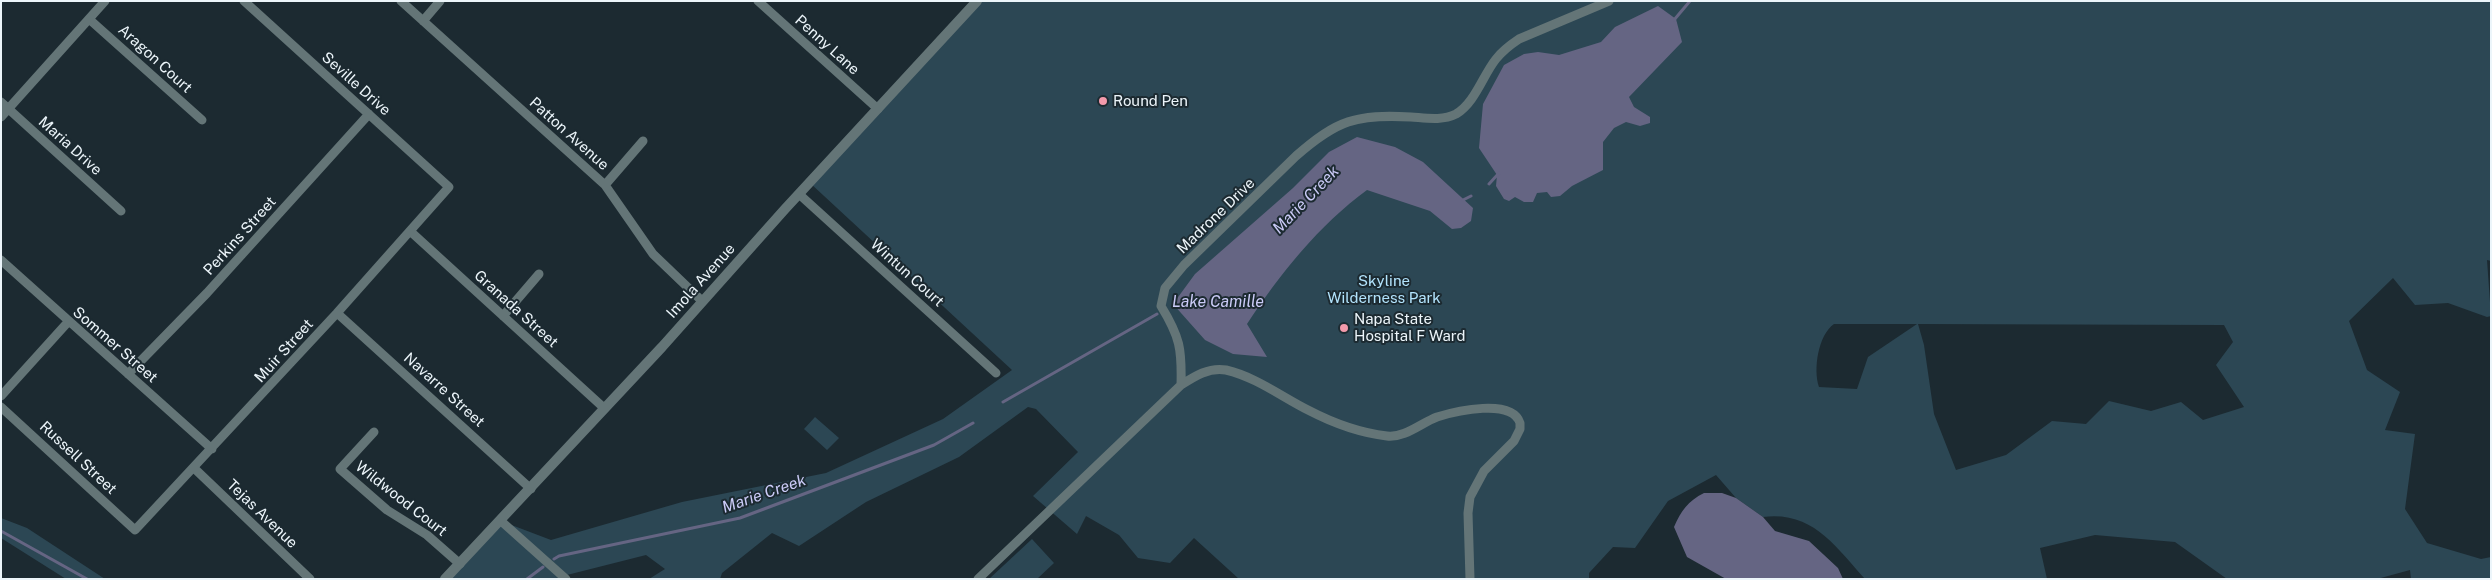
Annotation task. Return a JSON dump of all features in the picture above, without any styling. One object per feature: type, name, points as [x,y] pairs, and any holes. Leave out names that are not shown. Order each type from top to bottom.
[{"type":"street","points":[[1,116],[105,1]]},
{"type":"street","name":"Seville Drive","points":[[244,1],[449,187]]},
{"type":"street","name":"Patton Avenue","points":[[401,1],[605,185],[653,254],[702,301]]},
{"type":"street","points":[[423,21],[440,1]]},
{"type":"street","name":"Penny Lane","points":[[758,1],[878,109]]},
{"type":"street","name":"Imola Avenue","points":[[445,579],[531,489],[977,1]]},
{"type":"street","name":"Madrone Drive","points":[[1181,385],[1181,349],[1179,339],[1161,306],[1165,288],[1184,264],[1296,156],[1314,141],[1344,123],[1359,117],[1394,116],[1443,119],[1456,114],[1467,105],[1495,59],[1506,48],[1519,40],[1609,1]]},
{"type":"street","name":"Aragon Court","points":[[89,19],[202,120]]},
{"type":"street","name":"Maria Drive","points":[[1,102],[121,211]]},
{"type":"street","name":"Perkins Street","points":[[128,374],[207,293],[369,114]]},
{"type":"street","points":[[605,185],[643,141]]},
{"type":"street","name":"Muir Street","points":[[135,530],[195,468],[337,313],[449,187]]},
{"type":"street","name":"Wintun Court","points":[[800,195],[996,373]]},
{"type":"street","name":"Granada Street","points":[[410,231],[604,408]]},
{"type":"street","name":"Sommer Street","points":[[1,260],[212,449]]},
{"type":"street","points":[[503,316],[539,274]]},
{"type":"street","name":"Navarre Street","points":[[337,313],[531,489]]},
{"type":"street","points":[[1,396],[68,322]]},
{"type":"street","points":[[978,579],[1181,385],[1204,372],[1226,370],[1268,388],[1309,411],[1361,430],[1388,436],[1410,430],[1437,418],[1464,411],[1494,408],[1507,409],[1512,412],[1520,423],[1518,435],[1484,471],[1470,497],[1468,513],[1470,579]]},
{"type":"street","name":"Russell Street","points":[[1,407],[135,530]]},
{"type":"street","name":"Wildwood Court","points":[[374,432],[340,469],[387,510],[427,535],[460,564]]},
{"type":"street","name":"Tejas Avenue","points":[[195,468],[310,579]]},
{"type":"street","points":[[501,521],[566,579]]},
{"type":"green space","name":"Skyline Wilderness Park","points":[[977,1],[2491,1],[2491,261],[2487,260],[2491,316],[2487,317],[2448,303],[2415,305],[2393,278],[2349,321],[2367,370],[2400,392],[2385,430],[2415,434],[2405,509],[2427,543],[2481,559],[2491,557],[2491,579],[2411,579],[2410,570],[2377,579],[2227,579],[2175,542],[2095,535],[2040,548],[2047,579],[1865,579],[1822,533],[1796,520],[1781,517],[1763,517],[1736,498],[1716,475],[1668,501],[1635,548],[1613,547],[1589,573],[1589,579],[1239,579],[1194,538],[1170,563],[1138,558],[1119,535],[1086,516],[1077,534],[1033,496],[1078,452],[1036,409],[1028,407],[959,457],[866,502],[799,546],[772,533],[722,573],[720,579],[649,579],[665,569],[646,555],[563,576],[566,579],[445,579],[501,521],[551,540],[682,502],[826,473],[943,419],[1012,370],[810,183]],"holes":[[[1834,324],[1917,324],[1868,357],[1857,389],[1819,387],[1817,380],[1818,353],[1824,336]],[[1918,324],[2224,325],[2233,342],[2216,365],[2244,407],[2203,420],[2181,402],[2151,411],[2109,401],[2086,424],[2052,421],[2006,455],[1956,470],[1934,414],[1924,345]]]},
{"type":"green space","points":[[815,417],[839,438],[827,450],[804,429]]},
{"type":"green space","points":[[1,518],[27,528],[105,579],[66,579],[1,538]]},
{"type":"green space","points":[[1032,539],[1054,563],[1037,579],[989,579]]},
{"type":"water","points":[[1658,6],[1676,19],[1682,42],[1629,97],[1634,107],[1650,117],[1650,123],[1640,126],[1626,122],[1614,128],[1603,142],[1603,170],[1572,186],[1560,196],[1551,197],[1547,192],[1537,193],[1533,202],[1524,202],[1515,197],[1509,201],[1504,199],[1496,186],[1497,175],[1479,148],[1483,104],[1504,65],[1524,54],[1538,52],[1559,55],[1601,42],[1615,27]]},
{"type":"water","name":"Lake Camille","points":[[1357,137],[1395,147],[1423,162],[1473,208],[1471,221],[1461,228],[1452,229],[1430,211],[1367,190],[1316,235],[1272,287],[1247,324],[1267,357],[1233,354],[1205,340],[1173,304],[1195,274],[1293,188],[1329,152]]},
{"type":"water","points":[[1704,493],[1722,493],[1736,498],[1763,517],[1775,531],[1809,541],[1838,568],[1843,579],[1726,579],[1687,557],[1674,527],[1686,507]]},
{"type":"waterway","name":"Marie Creek","points":[[1674,20],[1690,1]]},
{"type":"waterway","name":"Marie Creek","points":[[1489,184],[1499,173]]},
{"type":"waterway","name":"Marie Creek","points":[[1463,200],[1471,196]]},
{"type":"waterway","name":"Marie Creek","points":[[1003,402],[1157,314]]},
{"type":"waterway","name":"Marie Creek","points":[[554,559],[559,556],[740,518],[934,445],[973,423]]},
{"type":"waterway","name":"Marie Creek","points":[[1,531],[87,579]]},
{"type":"waterway","name":"Marie Creek","points":[[527,579],[543,567]]},
{"type":"place","name":"Round Pen","points":[[1103,101]]},
{"type":"place","name":"Napa State Hospital F Ward","points":[[1344,328]]}]
